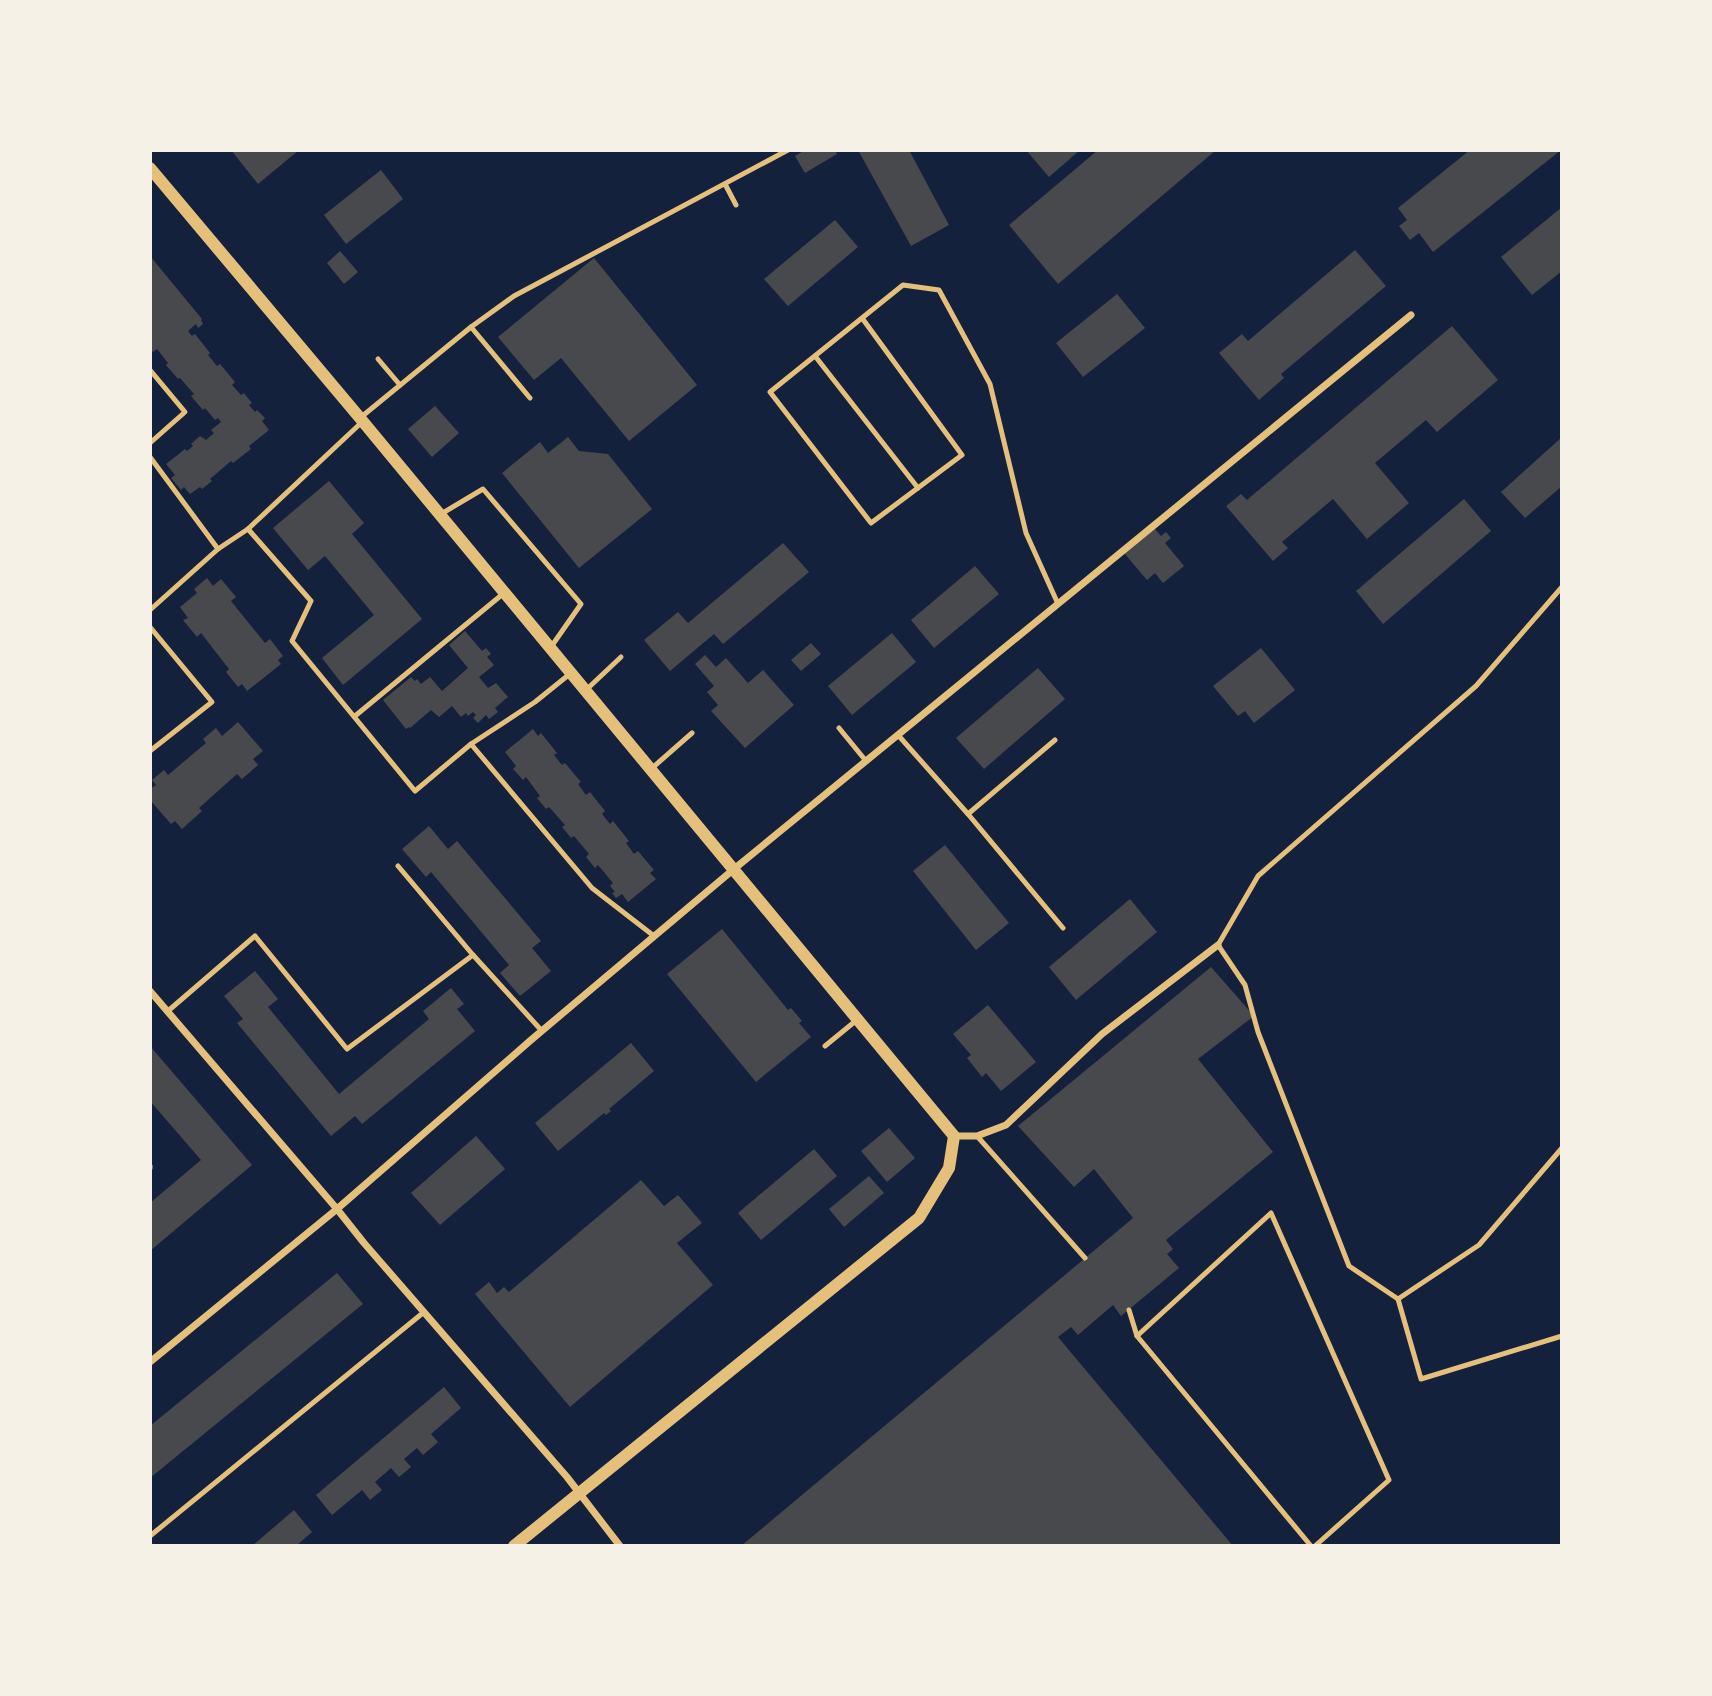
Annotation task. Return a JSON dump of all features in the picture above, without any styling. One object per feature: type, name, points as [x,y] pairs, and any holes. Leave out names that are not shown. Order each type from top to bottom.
[{"type":"street","points":[[150,168],[362,419],[954,1136],[949,1168],[919,1218],[514,1545]]},
{"type":"street","points":[[150,1362],[337,1209],[734,869],[1411,315]]},
{"type":"street","points":[[954,1136],[977,1136],[1006,1125],[1102,1034],[1218,945]]},
{"type":"street","points":[[150,991],[621,1545]]},
{"type":"lane","points":[[150,610],[218,549],[248,529],[362,419],[471,327],[514,296],[788,150]]},
{"type":"lane","points":[[725,184],[736,205]]},
{"type":"lane","points":[[862,318],[962,455],[871,523],[770,392],[903,285],[939,289],[990,384],[1026,533],[1058,604]]},
{"type":"lane","points":[[471,327],[530,398]]},
{"type":"lane","points":[[815,356],[918,488]]},
{"type":"lane","points":[[378,359],[400,385]]},
{"type":"lane","points":[[150,370],[185,412],[150,443]]},
{"type":"lane","points":[[150,457],[218,549]]},
{"type":"lane","points":[[440,514],[483,489],[581,604],[551,647]]},
{"type":"lane","points":[[248,529],[310,601],[292,640],[415,791],[471,744],[535,702],[571,673]]},
{"type":"lane","points":[[1562,587],[1476,686],[1258,876],[1218,945],[1245,985],[1258,1032],[1349,1266],[1398,1299],[1421,1380],[1562,1336]]},
{"type":"lane","points":[[355,716],[504,593]]},
{"type":"lane","points":[[150,626],[212,702],[150,751]]},
{"type":"lane","points":[[586,690],[621,657]]},
{"type":"lane","points":[[839,728],[866,761]]},
{"type":"lane","points":[[651,769],[692,733]]},
{"type":"lane","points":[[898,735],[1063,928]]},
{"type":"lane","points":[[968,814],[1055,740]]},
{"type":"lane","points":[[471,744],[592,888],[654,936]]},
{"type":"lane","points":[[398,866],[542,1031]]},
{"type":"lane","points":[[167,1011],[255,936],[347,1049],[473,954]]},
{"type":"lane","points":[[825,1046],[858,1019]]},
{"type":"lane","points":[[977,1136],[1085,1258]]},
{"type":"lane","points":[[1398,1299],[1479,1245],[1562,1148]]},
{"type":"lane","points":[[1129,1310],[1137,1336],[1313,1545],[1389,1480],[1271,1213],[1137,1336]]},
{"type":"lane","points":[[150,1536],[424,1312]]},
{"type":"building","points":[[231,150],[299,150],[258,184]]},
{"type":"building","points":[[805,150],[835,150],[837,154],[805,173],[795,156]]},
{"type":"building","points":[[858,150],[909,150],[949,225],[911,246]]},
{"type":"building","points":[[1026,150],[1080,150],[1049,177]]},
{"type":"building","points":[[1098,150],[1216,150],[1058,284],[1009,225]]},
{"type":"building","points":[[1470,150],[1561,150],[1433,252],[1419,233],[1410,240],[1399,226],[1407,220],[1398,208]]},
{"type":"building","points":[[381,170],[403,199],[346,244],[324,215]]},
{"type":"building","points":[[1562,207],[1562,271],[1532,295],[1501,257]]},
{"type":"building","points":[[835,220],[858,247],[788,306],[764,279]]},
{"type":"building","points":[[1355,250],[1386,286],[1281,374],[1284,378],[1259,400],[1219,353],[1242,334],[1248,341]]},
{"type":"building","points":[[340,251],[358,272],[344,284],[327,263]]},
{"type":"building","points":[[150,256],[202,319],[203,324],[198,328],[196,324],[188,331],[192,336],[195,334],[217,366],[220,364],[235,382],[232,385],[241,395],[244,393],[255,412],[257,410],[265,418],[262,421],[269,430],[249,446],[251,449],[233,463],[231,461],[210,479],[212,481],[190,494],[184,487],[181,490],[171,478],[175,475],[166,464],[185,449],[187,451],[200,436],[206,440],[214,433],[211,430],[221,422],[218,418],[215,420],[205,408],[203,410],[191,396],[194,394],[166,365],[168,363],[157,349],[153,352],[150,349]]},
{"type":"building","points":[[594,258],[697,385],[629,441],[561,358],[534,380],[498,337]]},
{"type":"building","points":[[1117,294],[1145,328],[1083,377],[1056,343]]},
{"type":"building","points":[[1452,326],[1498,380],[1437,432],[1426,420],[1375,463],[1409,503],[1367,539],[1333,499],[1282,542],[1288,548],[1273,561],[1226,506],[1241,494],[1247,500]]},
{"type":"building","points":[[435,406],[459,433],[432,457],[408,429]]},
{"type":"building","points":[[568,437],[579,451],[608,454],[652,509],[579,568],[502,473],[540,442],[548,453]]},
{"type":"building","points":[[1562,437],[1562,486],[1525,518],[1501,492]]},
{"type":"building","points":[[329,481],[364,523],[352,534],[422,619],[343,685],[322,658],[374,615],[325,556],[308,570],[273,528]]},
{"type":"building","points":[[1464,499],[1491,531],[1383,624],[1356,591]]},
{"type":"building","points":[[1154,528],[1161,536],[1166,532],[1171,538],[1165,543],[1184,566],[1163,583],[1155,573],[1147,580],[1124,553]]},
{"type":"building","points":[[783,543],[809,572],[723,644],[714,634],[670,671],[644,640],[678,612],[688,623]]},
{"type":"building","points":[[975,566],[999,594],[934,648],[911,620]]},
{"type":"building","points":[[207,578],[213,586],[221,579],[236,597],[231,601],[265,643],[270,639],[283,656],[278,660],[281,664],[247,691],[242,684],[238,687],[226,672],[229,669],[201,633],[197,637],[183,620],[188,618],[180,607],[197,593],[194,589]]},
{"type":"building","points":[[465,631],[482,651],[486,648],[491,654],[487,657],[494,665],[479,677],[488,688],[496,683],[508,697],[495,708],[498,712],[489,719],[486,715],[478,723],[473,718],[476,715],[473,712],[461,717],[452,706],[439,717],[431,710],[406,729],[383,700],[411,677],[421,684],[430,677],[442,691],[468,668],[449,645]]},
{"type":"building","points":[[892,633],[916,662],[852,715],[828,686]]},
{"type":"building","points":[[811,643],[821,654],[801,671],[791,660]]},
{"type":"building","points":[[1261,648],[1295,690],[1254,723],[1245,711],[1238,716],[1213,686]]},
{"type":"building","points":[[705,655],[716,667],[726,658],[748,683],[763,670],[794,705],[745,748],[711,711],[718,705],[707,692],[714,686],[695,664]]},
{"type":"building","points":[[1038,668],[1065,699],[984,769],[956,738]]},
{"type":"building","points":[[238,722],[263,751],[253,759],[258,765],[242,779],[237,774],[199,808],[202,811],[182,829],[175,821],[171,824],[150,800],[150,789],[156,785],[152,780],[164,770],[168,775],[206,743],[203,739],[216,728],[222,736]]},
{"type":"building","points":[[533,729],[538,736],[541,733],[557,753],[554,755],[562,765],[565,763],[581,782],[578,784],[586,795],[590,792],[605,811],[602,814],[610,824],[613,821],[629,841],[626,843],[634,854],[638,851],[654,870],[650,873],[656,879],[628,902],[622,894],[616,898],[610,886],[613,883],[598,865],[595,868],[586,857],[589,854],[574,836],[571,838],[562,827],[565,825],[549,807],[546,809],[526,777],[523,780],[513,769],[516,766],[505,752]]},
{"type":"building","points":[[429,826],[448,849],[457,841],[541,941],[532,948],[551,971],[520,996],[500,973],[509,965],[431,872],[426,877],[402,849]]},
{"type":"building","points":[[945,845],[1009,923],[976,950],[913,871]]},
{"type":"building","points":[[1130,899],[1157,932],[1076,1000],[1049,967]]},
{"type":"building","points":[[722,929],[788,1010],[791,1008],[802,1021],[799,1023],[811,1037],[756,1082],[667,974]]},
{"type":"building","points":[[1211,967],[1254,1016],[1198,1059],[1273,1152],[1166,1240],[1173,1249],[1167,1254],[1179,1268],[1121,1316],[1113,1305],[1078,1335],[1071,1327],[1058,1337],[1233,1546],[741,1546],[1133,1218],[1094,1169],[1074,1187],[1018,1126]]},
{"type":"building","points":[[255,971],[278,999],[268,1007],[339,1094],[429,1019],[423,1011],[451,988],[464,1004],[457,1009],[475,1031],[362,1124],[355,1116],[331,1136],[237,1023],[243,1019],[224,996]]},
{"type":"building","points":[[988,1005],[1036,1062],[1001,1091],[986,1073],[982,1077],[967,1058],[971,1055],[953,1034]]},
{"type":"building","points":[[631,1043],[654,1071],[609,1109],[611,1111],[606,1115],[604,1113],[558,1151],[535,1123]]},
{"type":"building","points":[[150,1046],[252,1165],[150,1251],[150,1203],[201,1160],[150,1101]]},
{"type":"building","points":[[889,1128],[915,1158],[887,1182],[861,1151]]},
{"type":"building","points":[[476,1136],[505,1169],[440,1225],[411,1193]]},
{"type":"building","points":[[814,1149],[837,1176],[761,1240],[738,1213]]},
{"type":"building","points":[[869,1176],[884,1193],[844,1227],[829,1209]]},
{"type":"building","points":[[641,1180],[664,1206],[678,1195],[702,1223],[677,1243],[713,1285],[570,1407],[475,1294],[489,1282],[497,1293],[504,1287],[509,1292]]},
{"type":"building","points":[[337,1273],[363,1304],[150,1478],[150,1426]]},
{"type":"building","points":[[444,1387],[461,1408],[431,1434],[438,1442],[423,1455],[417,1448],[404,1459],[411,1467],[399,1477],[391,1468],[375,1482],[382,1490],[370,1500],[362,1490],[332,1515],[316,1495]]},
{"type":"building","points":[[294,1510],[312,1532],[296,1546],[252,1546]]}]
